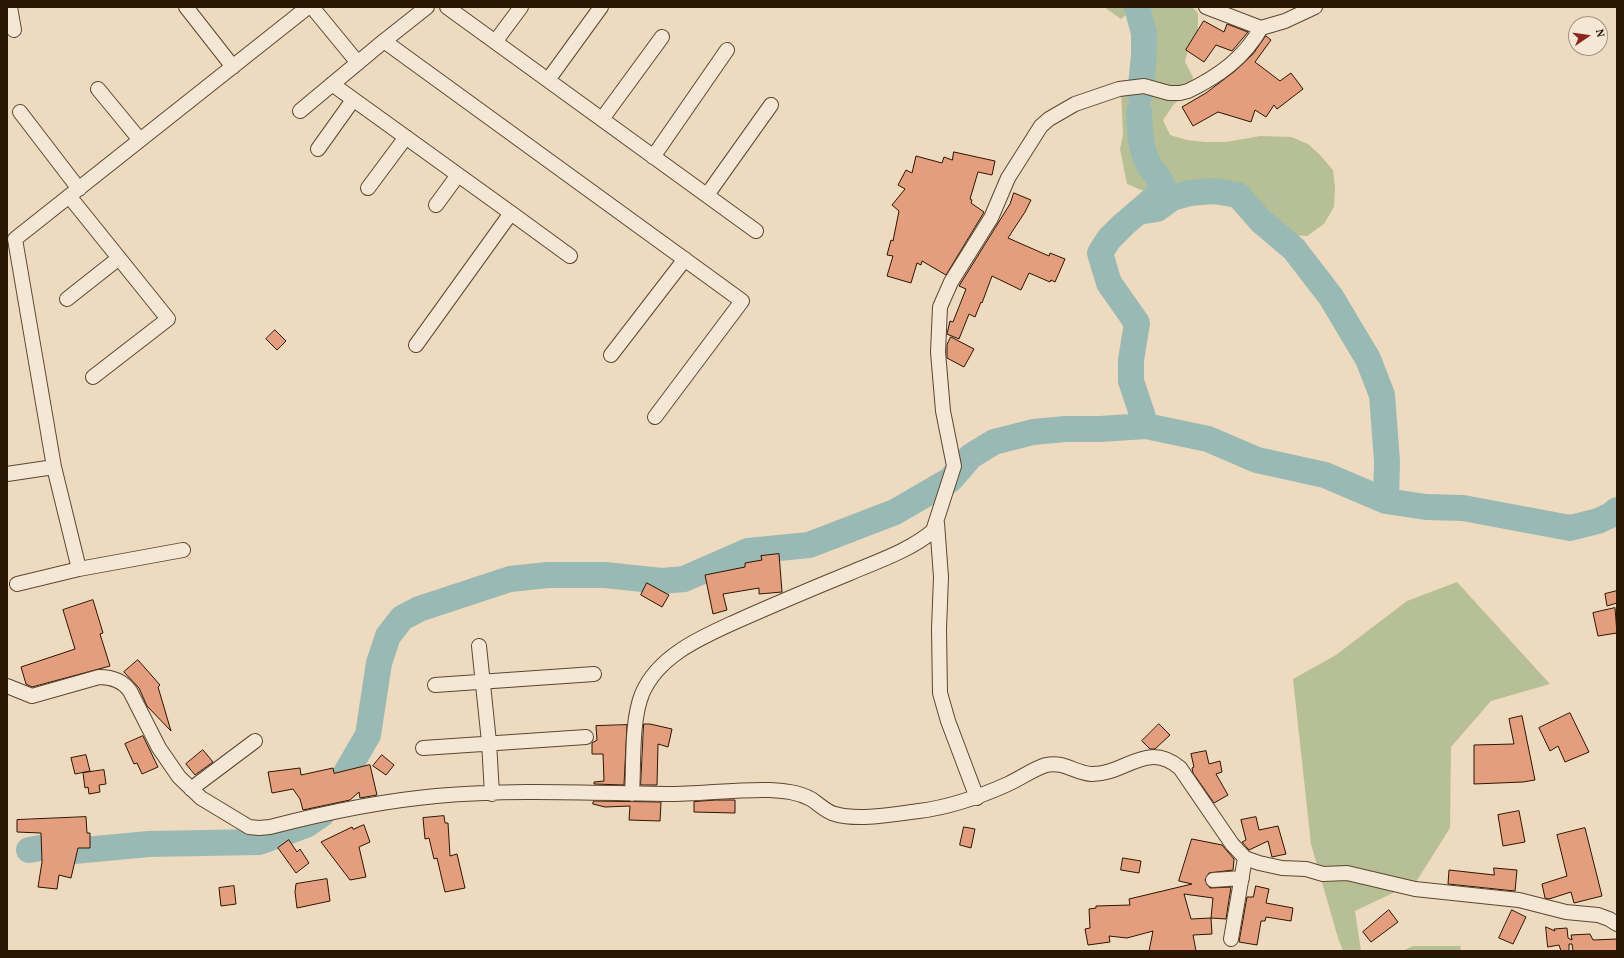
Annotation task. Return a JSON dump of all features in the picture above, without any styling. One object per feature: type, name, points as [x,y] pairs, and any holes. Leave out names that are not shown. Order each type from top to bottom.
[{"type":"street","points":[[10,7],[14,30]]},
{"type":"street","points":[[186,7],[233,67]]},
{"type":"street","points":[[79,569],[54,467],[11,233],[74,192],[308,7]]},
{"type":"street","points":[[312,7],[358,63]]},
{"type":"street","points":[[300,111],[427,7]]},
{"type":"street","points":[[447,7],[756,231]]},
{"type":"street","points":[[495,42],[521,7]]},
{"type":"street","points":[[548,80],[601,7]]},
{"type":"street","points":[[1206,7],[1261,28],[1285,21],[1315,7]]},
{"type":"street","points":[[632,794],[636,721],[640,701],[651,677],[658,667],[686,647],[720,629],[897,553],[933,531],[937,523],[953,470],[943,411],[938,352],[940,306],[950,282],[991,218],[1008,178],[1041,126],[1049,119],[1075,104],[1119,89],[1144,86],[1169,93],[1180,93],[1196,87],[1239,58],[1254,41],[1261,28]]},
{"type":"street","points":[[602,119],[662,37]]},
{"type":"street","points":[[384,41],[742,301],[655,417]]},
{"type":"street","points":[[653,156],[727,50]]},
{"type":"street","points":[[332,84],[570,256]]},
{"type":"street","points":[[98,89],[140,140]]},
{"type":"street","points":[[318,148],[353,100]]},
{"type":"street","points":[[707,195],[771,106]]},
{"type":"street","points":[[20,112],[119,258],[168,318],[93,377]]},
{"type":"street","points":[[368,188],[406,137]]},
{"type":"street","points":[[436,205],[458,175]]},
{"type":"street","points":[[416,345],[511,213]]},
{"type":"street","points":[[67,299],[119,258]]},
{"type":"street","points":[[611,355],[684,259]]},
{"type":"street","points":[[7,474],[54,467]]},
{"type":"street","points":[[937,523],[941,577],[939,629],[940,693],[948,721],[977,798]]},
{"type":"street","points":[[17,584],[79,569],[183,550]]},
{"type":"street","points":[[479,646],[481,680],[489,742],[492,794]]},
{"type":"street","points":[[435,685],[481,680],[594,674]]},
{"type":"street","points":[[7,686],[32,696],[99,677],[108,677],[125,684],[130,691],[158,748],[179,777],[201,798],[250,827],[264,828],[414,798],[492,794],[632,794],[786,791],[798,793],[834,814],[850,816],[921,811],[977,798],[1044,766],[1056,764],[1066,765],[1088,774],[1095,774],[1104,773],[1149,757],[1159,757],[1171,760],[1189,778],[1219,828],[1245,858],[1282,868],[1306,869],[1323,874],[1348,873],[1415,889],[1519,900],[1566,912],[1598,915],[1617,924]]},
{"type":"street","points":[[423,748],[586,736]]},
{"type":"street","points":[[191,789],[255,741]]},
{"type":"street","points":[[1231,939],[1245,858]]},
{"type":"street","points":[[1213,880],[1242,878]]},
{"type":"green space","points":[[1104,7],[1136,7],[1121,19]]},
{"type":"green space","points":[[1137,7],[1192,7],[1198,13],[1198,31],[1189,46],[1185,62],[1193,77],[1188,94],[1174,104],[1163,120],[1170,135],[1187,140],[1205,142],[1226,142],[1260,136],[1291,137],[1308,144],[1333,170],[1335,188],[1334,207],[1324,224],[1307,236],[1290,235],[1276,224],[1253,199],[1239,189],[1207,179],[1188,181],[1172,190],[1163,187],[1144,191],[1127,184],[1120,149],[1123,134],[1121,92],[1140,99],[1141,90],[1150,77],[1156,62],[1147,47]]},
{"type":"green space","points":[[1457,582],[1550,684],[1491,701],[1451,747],[1450,828],[1416,882],[1355,911],[1361,951],[1343,951],[1311,844],[1293,679],[1336,655],[1407,601]]},
{"type":"green space","points":[[1413,946],[1461,946],[1460,951],[1402,951]]},
{"type":"building","points":[[1204,21],[1224,32],[1227,24],[1248,32],[1232,51],[1216,45],[1204,62],[1186,50]]},
{"type":"building","points":[[1266,36],[1271,40],[1255,62],[1280,81],[1291,73],[1303,89],[1277,109],[1274,105],[1266,117],[1255,110],[1251,122],[1218,112],[1193,126],[1182,107],[1206,93],[1235,71],[1253,54]]},
{"type":"building","points":[[954,152],[995,161],[992,175],[978,172],[970,199],[972,200],[971,203],[984,212],[983,214],[946,275],[922,261],[921,265],[917,263],[911,283],[887,276],[893,256],[887,255],[891,240],[893,241],[899,211],[892,205],[905,189],[898,185],[906,170],[912,173],[916,156],[942,163],[944,157],[952,160]]},
{"type":"building","points":[[1014,193],[1031,200],[1008,238],[1049,256],[1050,253],[1065,259],[1055,282],[1051,280],[1050,282],[1029,273],[1021,290],[992,276],[975,317],[969,314],[959,339],[947,334],[950,321],[953,322],[966,289],[959,286],[1010,204]]},
{"type":"building","points":[[275,330],[286,341],[277,350],[266,339]]},
{"type":"building","points":[[951,337],[974,349],[964,367],[947,358],[947,345]]},
{"type":"building","points":[[779,554],[782,592],[759,594],[759,588],[723,594],[727,610],[713,614],[705,575],[745,567],[745,563],[762,560],[761,556]]},
{"type":"building","points":[[647,583],[669,595],[662,607],[641,595]]},
{"type":"building","points":[[1617,591],[1617,603],[1607,606],[1605,594]]},
{"type":"building","points":[[93,600],[103,633],[100,634],[110,666],[32,687],[26,684],[21,667],[75,649],[63,610]]},
{"type":"building","points":[[1615,608],[1617,633],[1598,636],[1593,613]]},
{"type":"building","points":[[138,660],[160,685],[158,687],[171,731],[147,706],[139,688],[124,672]]},
{"type":"building","points":[[1570,713],[1589,752],[1565,762],[1558,746],[1550,751],[1539,728]]},
{"type":"building","points":[[1522,716],[1535,780],[1523,782],[1474,784],[1474,745],[1514,744],[1509,719]]},
{"type":"building","points":[[644,724],[672,729],[668,747],[658,744],[657,785],[641,785]]},
{"type":"building","points":[[1159,724],[1170,735],[1155,749],[1150,749],[1142,741]]},
{"type":"building","points":[[627,725],[624,785],[594,784],[594,782],[604,781],[603,754],[592,754],[592,743],[597,740],[596,726]]},
{"type":"building","points":[[143,736],[158,767],[142,774],[137,763],[134,764],[125,744]]},
{"type":"building","points":[[203,750],[213,762],[195,775],[186,764]]},
{"type":"building","points":[[1206,751],[1209,764],[1220,761],[1222,772],[1216,774],[1228,795],[1214,803],[1193,773],[1192,768],[1194,767],[1191,754]]},
{"type":"building","points":[[86,755],[90,771],[75,774],[71,758]]},
{"type":"building","points":[[382,755],[394,765],[386,775],[373,766]]},
{"type":"building","points":[[370,765],[377,795],[360,798],[359,792],[350,800],[303,810],[300,799],[293,789],[272,793],[268,772],[300,768],[301,775],[333,768],[334,773]]},
{"type":"building","points":[[104,770],[106,784],[99,785],[100,792],[89,794],[88,787],[85,788],[83,773]]},
{"type":"building","points":[[735,800],[735,813],[694,812],[694,802]]},
{"type":"building","points":[[594,801],[661,802],[660,821],[629,820],[630,806],[605,807],[593,804]]},
{"type":"building","points":[[1519,811],[1525,842],[1503,846],[1498,815]]},
{"type":"building","points":[[444,816],[445,823],[448,823],[450,856],[457,854],[465,888],[445,892],[437,858],[434,859],[429,838],[425,839],[423,818]]},
{"type":"building","points":[[86,817],[87,833],[90,833],[90,848],[78,848],[71,878],[59,875],[57,889],[38,887],[42,862],[41,833],[17,832],[17,820]]},
{"type":"building","points":[[1256,817],[1259,830],[1278,826],[1286,854],[1272,857],[1268,841],[1249,850],[1242,842],[1246,840],[1241,820]]},
{"type":"building","points":[[364,825],[370,842],[359,847],[366,877],[350,880],[321,842],[352,827],[353,829]]},
{"type":"building","points":[[964,827],[975,829],[971,848],[960,845]]},
{"type":"building","points":[[1585,828],[1602,896],[1574,903],[1571,892],[1549,899],[1545,898],[1542,884],[1567,876],[1557,835]]},
{"type":"building","points":[[1192,839],[1222,845],[1234,859],[1233,870],[1209,873],[1205,880],[1210,888],[1231,887],[1226,919],[1211,918],[1212,934],[1193,935],[1196,951],[1149,951],[1153,931],[1127,938],[1109,936],[1110,942],[1088,945],[1085,929],[1090,928],[1089,909],[1096,908],[1096,906],[1130,905],[1129,899],[1192,884],[1179,881]],"holes":[[[1184,894],[1213,898],[1211,918],[1191,919]]]},
{"type":"building","points":[[289,840],[297,852],[300,849],[309,863],[296,873],[278,848]]},
{"type":"building","points":[[1123,858],[1141,861],[1139,873],[1121,870]]},
{"type":"building","points":[[1494,868],[1517,870],[1515,891],[1448,884],[1449,870],[1494,875]]},
{"type":"building","points":[[327,879],[330,901],[297,908],[295,892],[296,884]]},
{"type":"building","points":[[234,886],[236,904],[221,906],[219,888]]},
{"type":"building","points":[[1256,886],[1269,889],[1266,903],[1293,908],[1291,921],[1266,917],[1265,921],[1261,921],[1257,945],[1239,942],[1247,897],[1253,897]]},
{"type":"building","points":[[1389,910],[1398,922],[1371,942],[1363,932]]},
{"type":"building","points":[[1512,910],[1526,917],[1513,944],[1499,938]]},
{"type":"building","points":[[1546,927],[1555,931],[1554,929],[1567,928],[1568,938],[1572,940],[1571,935],[1590,934],[1593,940],[1617,939],[1617,951],[1573,951],[1572,944],[1569,944],[1569,951],[1561,951],[1559,945],[1548,947]]},
{"type":"waterway","points":[[1137,7],[1144,33],[1144,55],[1140,95]]},
{"type":"waterway","points":[[1139,112],[1143,151],[1163,187],[1158,195],[1109,239],[1100,253],[1109,283],[1137,323],[1131,360],[1131,381],[1146,426]]},
{"type":"waterway","points":[[1138,212],[1157,209],[1172,198],[1190,193],[1214,191],[1238,195],[1261,221],[1294,249],[1331,297],[1368,359],[1382,395],[1387,461],[1386,501]]},
{"type":"waterway","points":[[29,850],[51,846],[63,852],[149,844],[259,842],[306,825],[322,814],[368,735],[379,663],[388,636],[402,618],[419,609],[510,579],[548,575],[605,575],[662,581],[684,579],[748,551],[809,545],[895,512],[950,480],[971,456],[994,442],[1033,432],[1065,429],[1100,429],[1146,426],[1208,439],[1257,460],[1325,475],[1386,501],[1426,507],[1463,508],[1570,528],[1598,521],[1611,515],[1617,510]]}]
